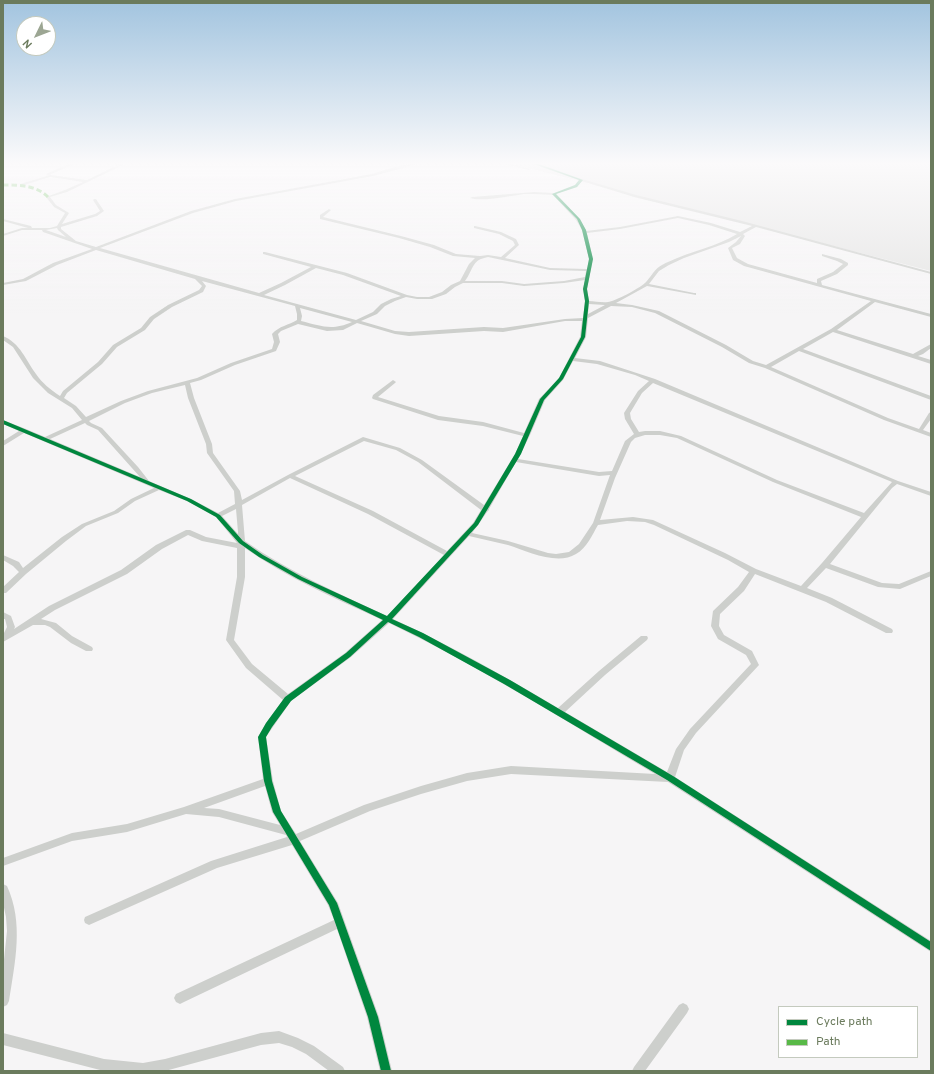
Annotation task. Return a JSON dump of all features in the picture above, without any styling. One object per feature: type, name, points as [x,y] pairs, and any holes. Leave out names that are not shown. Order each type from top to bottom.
[{"type":"street","points":[[59,226],[67,213]]},
{"type":"street","points":[[3,235],[22,229],[45,230],[100,213]]},
{"type":"street","points":[[3,284],[24,280],[55,264],[165,221],[190,213]]},
{"type":"street","points":[[325,213],[321,216],[321,218],[400,237],[432,246],[454,255],[488,256],[550,270],[588,274]]},
{"type":"street","points":[[386,1071],[373,1018],[340,922],[325,889],[293,840],[277,812],[268,781],[262,737],[288,699],[348,656],[388,619],[468,534],[486,510],[515,460],[542,399],[561,379],[583,337],[587,302],[585,289],[590,259],[584,232],[573,213]]},
{"type":"street","points":[[704,213],[931,273]]},
{"type":"street","points":[[584,232],[620,228],[678,217],[710,224],[741,234]]},
{"type":"street","points":[[3,220],[197,278],[221,283],[298,306],[360,321],[395,332],[409,334],[436,331],[451,332],[484,329],[503,330],[585,318],[646,285],[658,270],[668,263],[723,243],[756,226]]},
{"type":"street","points":[[59,226],[74,242]]},
{"type":"street","points":[[476,227],[500,233],[516,240],[517,245],[502,259]]},
{"type":"street","points":[[741,234],[742,239],[730,248],[735,259],[746,265],[931,316]]},
{"type":"street","points":[[265,252],[314,267],[345,274],[406,296],[417,298],[430,298],[444,293],[453,286],[462,282],[466,278],[475,259],[480,256]]},
{"type":"street","points":[[820,286],[820,280],[836,273],[846,264],[824,255]]},
{"type":"street","points":[[259,295],[314,267]]},
{"type":"street","points":[[462,282],[502,282],[524,285],[565,282],[588,274]]},
{"type":"street","points":[[60,398],[65,392],[100,363],[115,346],[143,329],[152,318],[170,306],[200,291],[204,286],[197,278]]},
{"type":"street","points":[[646,285],[694,294]]},
{"type":"street","points":[[46,439],[120,403],[140,395],[206,377],[233,364],[274,350],[277,342],[275,334],[280,330],[298,322],[327,329],[343,328],[375,313],[383,305],[392,300],[406,296]]},
{"type":"street","points":[[767,367],[833,330],[874,301]]},
{"type":"street","points":[[587,302],[632,306],[657,312],[724,346],[751,362],[767,367],[886,419],[931,435]]},
{"type":"street","points":[[298,306],[300,314],[298,322]]},
{"type":"street","points":[[833,330],[915,355],[931,362]]},
{"type":"street","points":[[3,338],[15,346],[35,377],[50,392],[74,407],[89,424],[100,429],[146,481]]},
{"type":"street","points":[[3,345],[15,346]]},
{"type":"street","points":[[915,355],[921,354],[931,346]]},
{"type":"street","points":[[798,349],[931,398]]},
{"type":"street","points":[[572,358],[598,362],[653,380],[896,482],[931,494]]},
{"type":"street","points":[[636,434],[628,419],[627,413],[640,392],[653,380]]},
{"type":"street","points":[[394,382],[376,395],[375,398],[438,418],[483,424],[527,435]]},
{"type":"street","points":[[187,383],[191,398],[209,444],[210,453],[237,492],[241,544],[241,577],[230,640],[249,666],[288,699]]},
{"type":"street","points":[[920,431],[931,414]]},
{"type":"street","points":[[3,422],[160,487],[189,500],[218,516],[241,544],[300,578],[434,642],[559,712],[670,778],[931,947]]},
{"type":"street","points":[[3,444],[24,430]]},
{"type":"street","points":[[468,534],[550,555],[560,556],[572,554],[580,548],[596,523],[628,440],[631,436],[636,434],[668,434],[679,437],[775,481],[865,516]]},
{"type":"street","points":[[218,516],[290,476],[362,439],[398,449],[420,461],[486,510]]},
{"type":"street","points":[[515,460],[598,474],[614,473]]},
{"type":"street","points":[[290,476],[381,517],[448,554]]},
{"type":"street","points":[[802,588],[826,565],[865,516],[896,482]]},
{"type":"street","points":[[3,591],[23,572],[84,525],[116,512],[133,500],[160,487]]},
{"type":"street","points":[[596,523],[610,520],[634,519],[647,521],[664,527],[730,557],[754,571],[802,588],[829,600],[889,631]]},
{"type":"street","points":[[5,637],[32,622],[52,608],[124,572],[159,547],[188,532],[204,539],[241,544]]},
{"type":"street","points":[[3,557],[16,564],[23,572]]},
{"type":"street","points":[[826,565],[881,585],[900,587],[931,573]]},
{"type":"street","points":[[670,778],[680,749],[693,731],[755,665],[749,654],[721,636],[715,626],[716,613],[741,589],[754,571]]},
{"type":"street","points":[[3,615],[8,618],[12,627],[5,637]]},
{"type":"street","points":[[32,622],[45,622],[57,627],[69,637],[89,649]]},
{"type":"street","points":[[559,712],[602,672],[644,638]]},
{"type":"street","points":[[89,920],[215,864],[293,840],[367,808],[420,790],[467,777],[511,770],[670,778]]},
{"type":"street","points":[[3,862],[72,837],[127,828],[184,811],[268,781]]},
{"type":"street","points":[[184,811],[219,813],[288,831]]},
{"type":"street","points":[[3,889],[12,915],[13,939],[3,1001]]},
{"type":"street","points":[[180,998],[244,966],[340,922]]},
{"type":"street","points":[[638,1071],[683,1009]]},
{"type":"street","points":[[3,1039],[104,1065],[143,1069],[165,1065],[261,1039],[279,1037],[310,1050],[339,1071]]},
{"type":"shaded area","points":[[705,213],[931,213],[931,271]]},
{"type":"cycle path","points":[[386,1071],[373,1017],[333,903],[277,812],[268,781],[262,737],[288,699],[348,655],[388,619],[476,524],[518,454],[542,399],[561,379],[583,337],[587,301],[585,289],[591,259],[584,230],[578,219],[572,213]]},
{"type":"cycle path","points":[[3,422],[189,500],[218,516],[241,542],[261,556],[300,578],[421,635],[507,682],[670,778],[931,947]]}]
